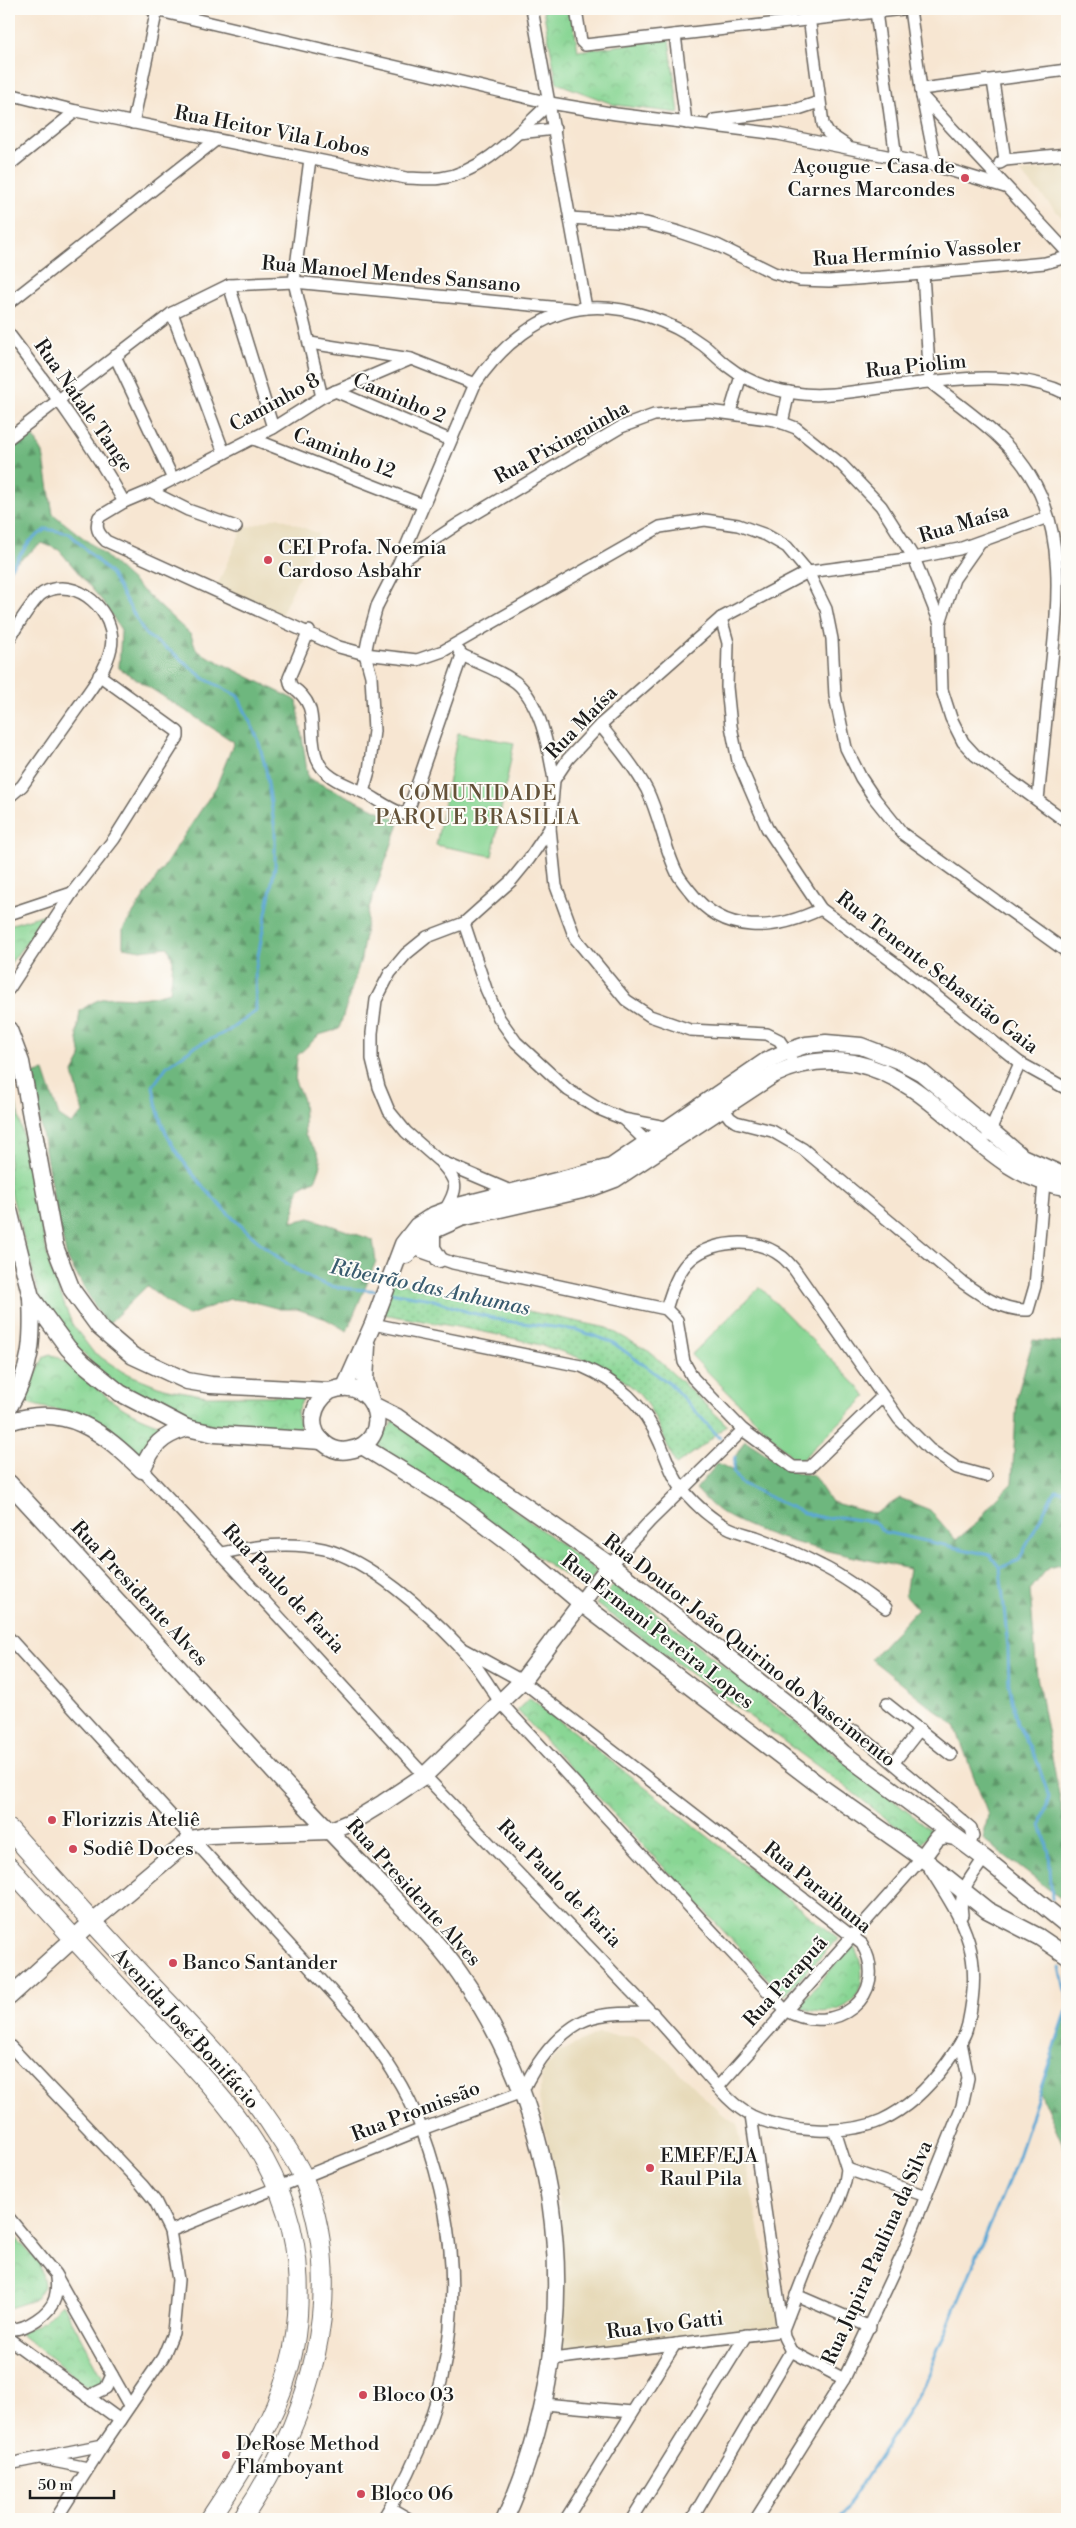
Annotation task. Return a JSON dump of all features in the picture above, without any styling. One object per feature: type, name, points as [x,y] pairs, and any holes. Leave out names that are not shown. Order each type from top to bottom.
[{"type":"main road","name":"Avenida José Bonifácio","points":[[9,1829],[92,1922],[230,2067],[253,2095],[303,2177],[323,2259],[322,2312],[317,2349],[299,2412],[283,2447],[242,2519]]},
{"type":"main road","name":"Avenida José Bonifácio","points":[[9,1867],[73,1939],[212,2086],[258,2149],[280,2188],[292,2227],[298,2265],[299,2306],[288,2371],[261,2437],[210,2519]]},
{"type":"street","points":[[133,122],[155,9],[550,102],[616,114],[778,134],[936,166],[1005,187]]},
{"type":"street","points":[[363,792],[369,771],[374,731],[371,676],[365,654],[377,606],[399,563],[475,384],[489,364],[516,339],[543,320],[583,309],[570,218],[532,9]]},
{"type":"street","points":[[576,9],[582,44],[675,35],[809,14],[876,12],[903,9]]},
{"type":"street","points":[[910,9],[921,92],[936,166]]},
{"type":"street","points":[[876,12],[896,158]]},
{"type":"street","points":[[809,14],[823,124],[828,133],[852,149]]},
{"type":"street","points":[[675,35],[692,123]]},
{"type":"street","points":[[921,92],[1067,70]]},
{"type":"street","points":[[993,81],[1006,160]]},
{"type":"street","points":[[921,92],[1005,187],[1067,252]]},
{"type":"street","name":"Rua Heitor Vila Lobos","points":[[9,94],[76,111],[406,178],[441,178],[472,169],[499,150],[550,102]]},
{"type":"street","points":[[692,123],[787,111],[819,102]]},
{"type":"street","points":[[9,165],[76,111]]},
{"type":"street","points":[[518,132],[555,130]]},
{"type":"street","points":[[9,303],[216,140]]},
{"type":"street","points":[[989,168],[1006,160],[1067,154]]},
{"type":"street","points":[[310,159],[294,282],[322,397]]},
{"type":"street","name":"Rua Hermínio Vassoler","points":[[570,218],[646,223],[717,245],[774,273],[800,280],[829,281],[923,274],[1045,262],[1067,257]]},
{"type":"street","points":[[923,274],[930,382],[985,425],[1010,448],[1030,475],[1048,517],[1055,547],[1058,607],[1038,800]]},
{"type":"street","name":"Rua Manoel Mendes Sansano","points":[[9,438],[172,313],[229,285],[294,282],[634,312],[667,324],[703,345],[741,376]]},
{"type":"street","points":[[229,285],[273,428]]},
{"type":"street","points":[[172,313],[224,453]]},
{"type":"street","name":"Rua Natale Tange","points":[[9,334],[59,399],[109,474],[124,502]]},
{"type":"street","points":[[310,344],[411,359],[475,384]]},
{"type":"street","points":[[115,356],[173,479]]},
{"type":"street","name":"Caminho 8","points":[[309,632],[106,541],[98,532],[96,524],[99,517],[124,502],[150,491],[273,428],[322,397],[411,359]]},
{"type":"street","points":[[730,412],[741,376]]},
{"type":"street","name":"Rua Piolim","points":[[741,376],[767,387],[789,392],[828,395],[930,382],[994,379],[1025,380],[1053,387],[1067,394]]},
{"type":"street","name":"Caminho 2","points":[[335,392],[450,440]]},
{"type":"street","points":[[782,423],[789,392]]},
{"type":"street","name":"Rua Pixinguinha","points":[[399,563],[458,524],[621,427],[654,416],[709,410],[730,412],[782,423],[796,428],[842,466],[881,506],[914,558],[940,623],[942,690],[951,718],[963,742],[975,755],[1067,822]]},
{"type":"street","name":"Caminho 12","points":[[251,438],[423,505]]},
{"type":"street","points":[[150,491],[188,510],[236,527]]},
{"type":"street","name":"Rua Maísa","points":[[790,1058],[779,1040],[768,1034],[690,1030],[650,1016],[626,1000],[575,938],[556,886],[550,828],[554,780],[568,759],[600,725],[721,618],[808,572],[914,558],[959,549],[1048,517]]},
{"type":"street","points":[[462,655],[408,811],[404,814],[363,792],[340,783],[323,769],[317,759],[308,703],[303,694],[289,683],[292,668],[309,632],[339,647],[365,654],[417,660],[454,645],[660,528],[705,520],[738,525],[766,535],[787,547],[808,572],[826,609],[832,639],[834,696],[846,748],[870,792],[904,834],[1067,952]]},
{"type":"street","points":[[940,623],[954,579],[980,541]]},
{"type":"street","points":[[9,639],[41,594],[63,588],[74,589],[98,605],[111,629],[112,641],[110,651],[99,675],[22,786],[9,797]]},
{"type":"street","name":"Rua Tenente Sebastião Gaia","points":[[721,618],[728,644],[727,686],[731,726],[738,761],[767,828],[821,909],[896,964],[1020,1063],[1067,1089]]},
{"type":"street","points":[[454,645],[462,655],[511,679],[521,687],[536,712],[547,738],[554,780]]},
{"type":"street","points":[[9,989],[72,893],[114,839],[178,737],[178,732],[99,675]]},
{"type":"street","points":[[600,725],[628,759],[647,791],[677,874],[701,906],[721,918],[745,926],[800,919],[821,909]]},
{"type":"street","points":[[445,1210],[456,1191],[456,1184],[451,1174],[406,1132],[390,1111],[379,1087],[372,1059],[376,1000],[390,973],[406,954],[427,937],[464,923],[511,881],[550,828]]},
{"type":"street","points":[[9,914],[72,893]]},
{"type":"street","points":[[464,923],[486,989],[499,1018],[516,1042],[568,1090],[599,1110],[622,1119],[675,1132]]},
{"type":"street","points":[[9,1030],[55,1247],[72,1290],[99,1327],[133,1356],[187,1381],[211,1385],[337,1389],[364,1394],[372,1403]]},
{"type":"street","points":[[372,1325],[365,1380],[377,1420],[376,1427],[373,1435],[362,1446],[354,1450],[337,1450],[322,1441],[316,1433],[313,1414],[322,1397],[337,1389],[372,1325],[391,1272],[418,1226],[445,1210],[514,1198],[591,1188],[615,1179],[675,1132],[719,1102],[773,1075],[790,1058],[827,1060],[876,1068],[914,1088],[987,1138],[1022,1157],[1067,1177]]},
{"type":"street","points":[[987,1138],[1020,1063]]},
{"type":"street","points":[[719,1102],[736,1122],[772,1130],[803,1149],[962,1282],[986,1299],[1017,1310],[1028,1310],[1035,1286],[1044,1183]]},
{"type":"street","points":[[622,1119],[653,1148]]},
{"type":"street","points":[[987,1138],[1012,1167],[1044,1183],[1067,1187]]},
{"type":"street","points":[[438,1160],[514,1198]]},
{"type":"street","points":[[407,1246],[432,1231],[514,1198]]},
{"type":"street","points":[[9,1210],[31,1297],[32,1338],[29,1365],[13,1400],[29,1416]]},
{"type":"street","points":[[432,1231],[432,1248],[439,1259]]},
{"type":"street","points":[[666,1309],[674,1285],[686,1264],[700,1252],[715,1246],[737,1244],[760,1245],[780,1255],[794,1270],[899,1419],[929,1449],[957,1468],[986,1476]]},
{"type":"street","points":[[407,1246],[439,1259],[666,1309],[677,1320],[687,1370],[743,1430],[793,1467],[810,1467],[883,1396]]},
{"type":"street","points":[[31,1297],[51,1326],[83,1363],[120,1393],[187,1428],[215,1434],[322,1441]]},
{"type":"street","points":[[372,1325],[581,1366],[604,1376],[624,1390],[642,1408],[655,1430],[674,1477],[683,1490],[706,1512],[728,1528],[821,1565],[846,1579],[886,1608]]},
{"type":"street","name":"Rua Doutor João Quirino do Nascimento","points":[[372,1403],[397,1417],[610,1565],[808,1720],[843,1753],[984,1858],[1067,1925]]},
{"type":"street","name":"Rua Paulo de Faria","points":[[9,1422],[29,1416],[60,1416],[88,1425],[142,1470],[222,1553],[425,1775],[652,2013],[718,2087],[751,2116],[796,2128],[836,2131],[880,2121],[910,2102],[934,2080],[962,2042],[970,2016],[973,1966],[971,1946],[963,1922],[925,1861]]},
{"type":"street","points":[[142,1470],[154,1446],[169,1434],[187,1428]]},
{"type":"street","points":[[9,1997],[92,1922],[191,1839],[210,1835],[329,1831],[362,1816],[425,1775],[522,1681],[610,1565],[650,1521],[743,1430]]},
{"type":"street","name":"Rua Ermani Pereira Lopes","points":[[362,1446],[460,1506],[518,1549],[581,1603],[824,1789],[925,1861],[987,1910],[1039,1937],[1067,1956]]},
{"type":"street","name":"Rua Presidente Alves","points":[[9,1483],[329,1831],[418,1924],[459,1972],[490,2023],[522,2092],[543,2159],[553,2218],[557,2271],[552,2360],[544,2404],[536,2438],[505,2519]]},
{"type":"street","name":"Rua Paraibuna","points":[[222,1553],[253,1546],[286,1544],[324,1549],[345,1557],[375,1574],[402,1594],[460,1647],[500,1702],[785,2010],[796,2017],[810,2020],[836,2018],[850,2011],[868,1986],[870,1970],[862,1944],[522,1681],[460,1647]]},
{"type":"street","points":[[9,1638],[354,2016],[400,2084],[422,2129],[436,2178],[447,2228],[453,2294],[451,2326],[448,2353],[434,2411],[418,2454],[383,2519]]},
{"type":"street","points":[[887,1704],[951,1755]]},
{"type":"street","points":[[894,1762],[920,1729]]},
{"type":"street","points":[[855,1731],[971,1828],[973,1836],[968,1846]]},
{"type":"street","points":[[925,1861],[937,1838],[945,1835],[954,1837]]},
{"type":"street","points":[[963,1922],[960,1902],[962,1891],[984,1858]]},
{"type":"street","name":"Rua Parapuã","points":[[718,2087],[852,1936],[925,1861]]},
{"type":"street","points":[[522,2092],[535,2066],[549,2048],[581,2022],[608,2015],[652,2013]]},
{"type":"street","name":"Rua Jupira Paulina da Silva","points":[[756,2519],[844,2379],[870,2327],[962,2106],[968,2078],[962,2042]]},
{"type":"street","points":[[9,2046],[142,2185],[155,2201],[170,2231],[178,2280],[172,2333],[164,2356],[129,2405],[56,2519]]},
{"type":"street","name":"Rua Promissão","points":[[170,2231],[422,2129],[522,2092]]},
{"type":"street","points":[[751,2116],[782,2331],[791,2351],[844,2379]]},
{"type":"street","points":[[782,2331],[812,2255],[838,2202],[847,2169],[836,2131]]},
{"type":"street","points":[[847,2169],[926,2196]]},
{"type":"street","points":[[9,2218],[55,2274],[129,2405]]},
{"type":"street","points":[[9,2328],[29,2324],[44,2313],[55,2300],[57,2288],[55,2274]]},
{"type":"street","points":[[796,2295],[870,2327]]},
{"type":"street","name":"Rua Ivo Gatti","points":[[552,2360],[782,2331]]},
{"type":"street","points":[[632,2519],[746,2336]]},
{"type":"street","points":[[9,2339],[120,2420]]},
{"type":"street","points":[[566,2519],[675,2344]]},
{"type":"street","points":[[692,2519],[791,2351]]},
{"type":"street","points":[[87,2397],[106,2388],[112,2375]]},
{"type":"street","points":[[544,2404],[632,2412]]},
{"type":"street","points":[[9,2464],[103,2445]]},
{"type":"street","points":[[9,2456],[37,2458],[88,2468]]},
{"type":"street","points":[[390,2508],[409,2519]]},
{"type":"shaded area","points":[[1067,166],[1067,223],[1020,172]]},
{"type":"shaded area","name":"CEI Profa. Noemia Cardoso Asbahr","points":[[278,517],[319,534],[281,615],[217,586],[242,529]]},
{"type":"shaded area","name":"EMEF/EJA Raul Pila","points":[[597,2034],[637,2037],[661,2053],[720,2113],[737,2123],[781,2331],[562,2351],[560,2206],[539,2098],[542,2072],[561,2051]]},
{"type":"green space","points":[[543,9],[571,9],[578,51],[669,39],[679,113],[615,105],[557,83]]},
{"type":"green space","points":[[31,432],[43,453],[53,514],[100,551],[191,635],[197,651],[297,701],[308,778],[400,821],[369,908],[361,959],[339,1029],[319,1035],[297,1056],[295,1081],[303,1100],[305,1135],[318,1153],[321,1165],[316,1179],[299,1188],[292,1222],[310,1218],[373,1240],[376,1261],[347,1331],[326,1319],[297,1309],[280,1309],[250,1301],[230,1299],[187,1316],[147,1286],[106,1326],[67,1258],[53,1197],[32,1074],[44,1071],[59,1116],[71,1124],[83,1113],[73,1073],[81,1058],[77,1033],[80,1011],[96,1001],[109,997],[143,998],[170,992],[173,961],[168,947],[141,950],[123,947],[123,929],[216,787],[234,742],[119,668],[121,630],[104,603],[59,550],[42,543],[9,568],[9,449]]},
{"type":"green space","points":[[458,733],[514,743],[492,856],[436,845]]},
{"type":"green space","points":[[49,913],[9,965],[9,925]]},
{"type":"green space","points":[[9,1069],[50,1268],[72,1324],[93,1352],[123,1372],[163,1388],[207,1396],[304,1396],[297,1412],[301,1433],[200,1424],[115,1385],[45,1316],[9,1185]]},
{"type":"green space","points":[[392,1282],[607,1328],[650,1352],[727,1425],[676,1465],[645,1402],[639,1394],[618,1376],[589,1362],[556,1350],[519,1340],[383,1314]]},
{"type":"green space","points":[[760,1287],[867,1396],[798,1463],[691,1355]]},
{"type":"green space","points":[[1033,1340],[1067,1343],[1067,1563],[1048,1568],[1030,1590],[1037,1677],[1065,1826],[1067,1827],[1067,1895],[1064,1901],[983,1839],[988,1815],[955,1726],[871,1659],[917,1609],[905,1595],[909,1569],[789,1541],[766,1533],[722,1513],[711,1505],[696,1489],[718,1463],[733,1471],[735,1457],[745,1440],[795,1473],[813,1475],[831,1502],[875,1514],[900,1498],[930,1510],[956,1540],[977,1523],[993,1502],[1012,1483],[1017,1396]]},
{"type":"green space","points":[[50,1354],[72,1367],[106,1396],[125,1409],[139,1417],[161,1425],[162,1433],[143,1456],[131,1451],[106,1427],[92,1418],[44,1408],[26,1402],[27,1393],[44,1357]]},
{"type":"green space","points":[[394,1421],[597,1571],[584,1589],[376,1444]]},
{"type":"green space","points":[[617,1582],[932,1831],[920,1845],[842,1784],[596,1604]]},
{"type":"green space","points":[[530,1698],[838,1938],[784,1996],[517,1710]]},
{"type":"green space","points":[[853,1944],[860,1961],[862,1976],[860,1989],[853,2000],[844,2007],[831,2011],[815,2011],[798,2007]]},
{"type":"green space","points":[[1067,2010],[1067,2154],[1040,2092]]},
{"type":"green space","points":[[9,2230],[40,2264],[44,2285],[34,2300],[9,2308]]},
{"type":"green space","points":[[62,2303],[104,2380],[93,2391],[19,2333],[44,2321]]},
{"type":"waterway","name":"Ribeirão das Anhumas","points":[[9,570],[30,541],[46,529],[69,533],[110,573],[146,635],[172,652],[205,679],[238,696],[258,739],[266,770],[275,830],[275,866],[255,972],[256,1011],[228,1031],[194,1047],[167,1066],[153,1086],[157,1106],[168,1137],[195,1177],[236,1221],[259,1242],[282,1260],[324,1284],[344,1288],[381,1291]]},
{"type":"waterway","name":"Ribeirão das Anhumas","points":[[389,1292],[431,1299],[468,1312],[506,1321],[577,1330],[612,1342],[670,1384],[720,1438]]},
{"type":"waterway","name":"Ribeirão das Anhumas","points":[[735,1457],[733,1471],[741,1483],[801,1512],[823,1518],[839,1517],[873,1522],[884,1532],[990,1555],[1000,1568],[1019,1560],[1055,1490],[1067,1492]]},
{"type":"waterway","points":[[1000,1568],[1008,1647],[1009,1685],[1017,1724],[1036,1758],[1049,1797],[1041,1825],[1049,1852],[1052,1899]]},
{"type":"waterway","points":[[1060,1967],[1067,2000]]},
{"type":"waterway","points":[[839,2519],[920,2393],[1015,2165],[1067,2010]]},
{"type":"place","name":"Açougue - Casa de Carnes Marcondes","points":[[965,178]]},
{"type":"place","name":"CEI Profa. Noemia Cardoso Asbahr","points":[[268,560]]},
{"type":"place","name":"Florizzis Ateliê","points":[[52,1820]]},
{"type":"place","name":"Sodiê Doces","points":[[73,1849]]},
{"type":"place","name":"Banco Santander","points":[[173,1963]]},
{"type":"place","name":"EMEF/EJA Raul Pila","points":[[650,2168]]},
{"type":"place","name":"Bloco 03","points":[[363,2395]]},
{"type":"place","name":"DeRose Method Flamboyant","points":[[226,2455]]},
{"type":"place","name":"Bloco 06","points":[[361,2494]]},
{"type":"district","name":"COMUNIDADE PARQUE BRASILIA","points":[[478,806]]}]
